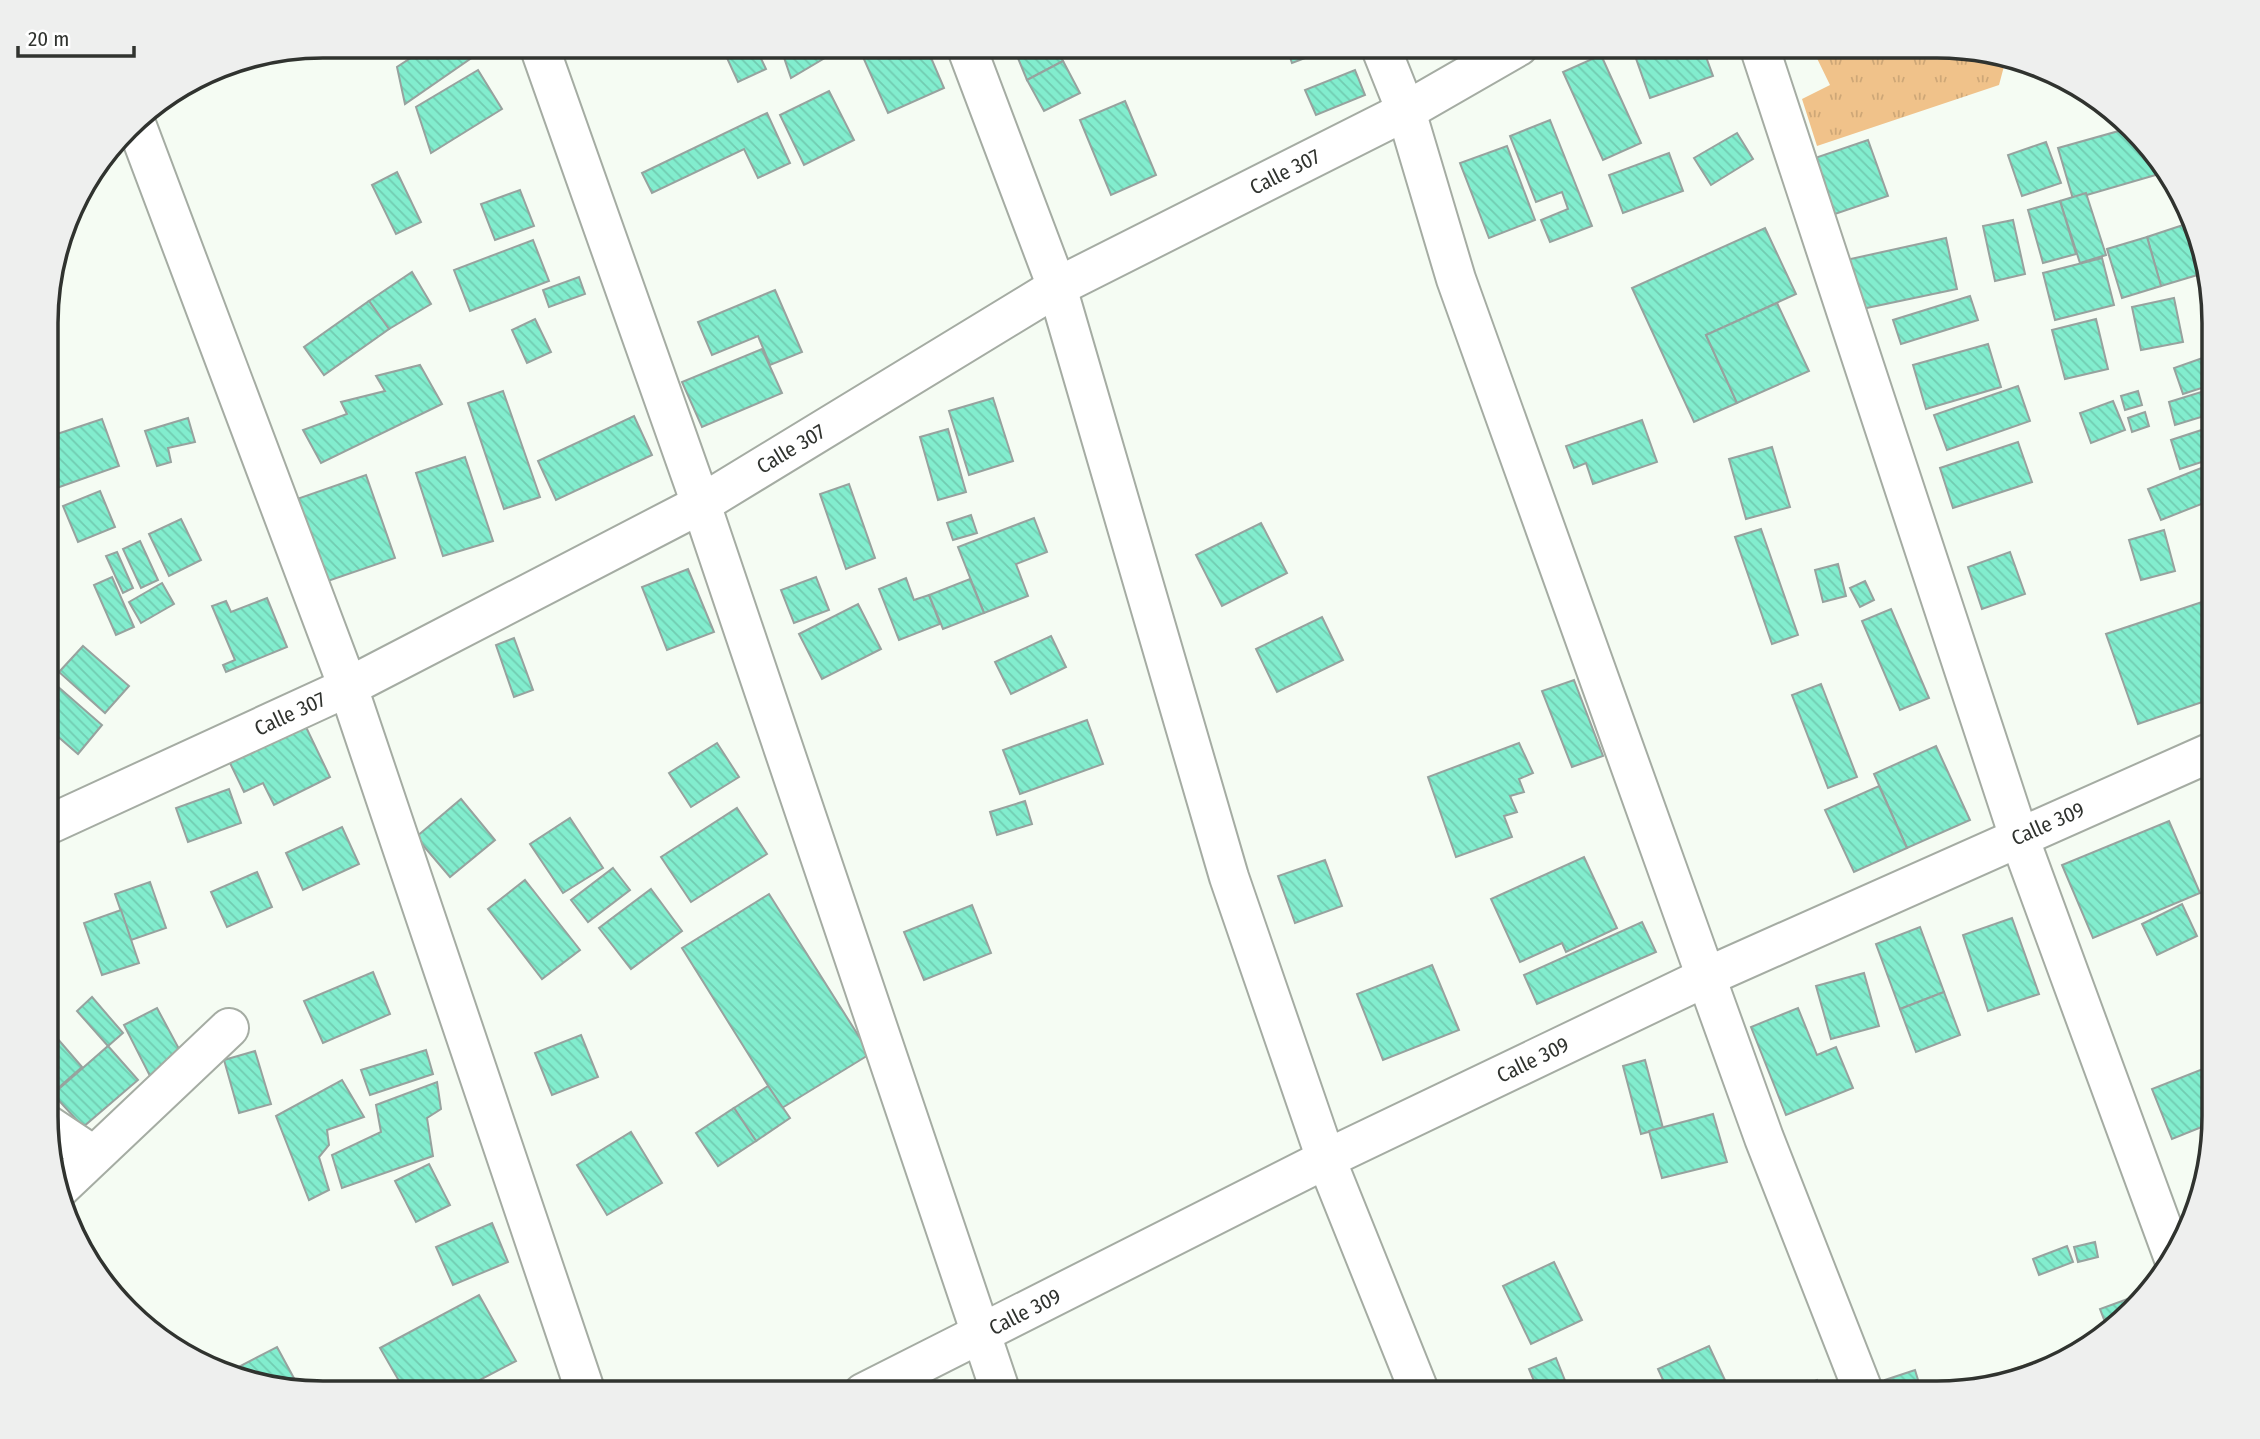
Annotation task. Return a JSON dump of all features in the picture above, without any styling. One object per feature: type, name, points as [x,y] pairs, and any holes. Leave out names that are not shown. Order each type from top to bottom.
[{"type":"street","points":[[543,58],[701,504],[997,1381]]},
{"type":"street","points":[[971,58],[1058,287],[1229,877],[1326,1159],[1415,1381]]},
{"type":"street","points":[[1385,58],[1406,111],[1456,279],[1706,977],[1764,1138],[1859,1381]]},
{"type":"street","name":"Calle 307","points":[[58,820],[348,687],[701,504],[1058,287],[1406,111],[1498,58]]},
{"type":"street","points":[[1763,58],[2019,837],[2169,1245]]},
{"type":"street","points":[[139,131],[348,687],[582,1381]]},
{"type":"street","name":"Calle 309","points":[[887,1381],[1326,1159],[1706,977],[2202,756]]},
{"type":"street","points":[[66,1182],[229,1028]]},
{"type":"street","points":[[58,1132],[93,1155]]},
{"type":"green space","points":[[1817,58],[1955,58],[2004,67],[1999,85],[1817,146],[1802,99],[1830,85]]},
{"type":"green space","points":[[2054,1354],[2023,1367],[1992,1375]]},
{"type":"building","points":[[411,58],[471,58],[405,104],[397,67]]},
{"type":"building","points":[[727,58],[761,58],[766,69],[738,82]]},
{"type":"building","points":[[784,58],[825,58],[791,78]]},
{"type":"building","points":[[863,58],[931,58],[944,88],[888,113]]},
{"type":"building","points":[[1018,58],[1061,58],[1063,61],[1027,80]]},
{"type":"building","points":[[1290,58],[1305,58],[1292,63]]},
{"type":"building","points":[[1594,58],[1602,58],[1641,143],[1603,160],[1563,72]]},
{"type":"building","points":[[1636,58],[1706,58],[1713,76],[1650,98]]},
{"type":"building","points":[[1063,61],[1080,93],[1044,111],[1027,80]]},
{"type":"building","points":[[478,70],[502,109],[431,153],[416,107]]},
{"type":"building","points":[[1355,70],[1365,95],[1316,115],[1305,90]]},
{"type":"building","points":[[829,91],[854,140],[804,165],[780,115]]},
{"type":"building","points":[[1125,101],[1156,175],[1111,195],[1080,120]]},
{"type":"building","points":[[767,113],[790,163],[758,178],[744,149],[652,193],[642,173]]},
{"type":"building","points":[[1550,120],[1592,226],[1550,242],[1541,220],[1568,209],[1562,192],[1536,202],[1510,136]]},
{"type":"building","points":[[2120,131],[2158,174],[2073,199],[2058,148]]},
{"type":"building","points":[[1737,133],[1753,159],[1711,185],[1694,158]]},
{"type":"building","points":[[1868,140],[1888,196],[1829,216],[1809,160]]},
{"type":"building","points":[[2046,142],[2061,183],[2022,196],[2008,155]]},
{"type":"building","points":[[1507,146],[1535,220],[1489,238],[1460,163]]},
{"type":"building","points":[[1669,153],[1683,191],[1623,213],[1609,175]]},
{"type":"building","points":[[397,172],[421,222],[396,234],[372,185]]},
{"type":"building","points":[[520,190],[534,226],[495,240],[481,204]]},
{"type":"building","points":[[2086,193],[2106,255],[2080,263],[2060,201]]},
{"type":"building","points":[[2060,201],[2076,254],[2043,263],[2028,210]]},
{"type":"building","points":[[2013,220],[2025,274],[1995,281],[1983,226]]},
{"type":"building","points":[[2183,225],[2198,275],[2161,286],[2147,237]]},
{"type":"building","points":[[1765,228],[1796,294],[1706,335],[1737,403],[1694,422],[1632,288]]},
{"type":"building","points":[[2147,237],[2161,286],[2122,298],[2107,249]]},
{"type":"building","points":[[1946,238],[1957,289],[1857,310],[1846,260]]},
{"type":"building","points":[[533,240],[549,281],[470,311],[454,270]]},
{"type":"building","points":[[2102,258],[2114,305],[2055,320],[2043,273]]},
{"type":"building","points":[[412,272],[431,304],[389,329],[369,301]]},
{"type":"building","points":[[579,277],[585,294],[549,307],[543,290]]},
{"type":"building","points":[[775,290],[802,352],[770,365],[758,336],[712,355],[698,322]]},
{"type":"building","points":[[1970,296],[1978,320],[1901,344],[1893,320]]},
{"type":"building","points":[[2174,298],[2183,342],[2141,350],[2132,307]]},
{"type":"building","points":[[369,301],[389,329],[324,375],[304,347]]},
{"type":"building","points":[[1777,303],[1809,371],[1737,403],[1706,335]]},
{"type":"building","points":[[535,319],[551,352],[527,363],[512,330]]},
{"type":"building","points":[[2096,319],[2108,369],[2065,379],[2052,330]]},
{"type":"building","points":[[1988,344],[2001,387],[1926,409],[1913,365]]},
{"type":"building","points":[[762,349],[782,393],[702,427],[682,382]]},
{"type":"building","points":[[2202,358],[2202,388],[2183,394],[2174,368]]},
{"type":"building","points":[[420,365],[442,404],[321,463],[303,430],[347,414],[341,402],[385,391],[376,376]]},
{"type":"building","points":[[2018,386],[2030,421],[1947,450],[1934,415]]},
{"type":"building","points":[[503,391],[540,497],[504,509],[468,403]]},
{"type":"building","points":[[2138,391],[2142,405],[2125,410],[2121,396]]},
{"type":"building","points":[[2202,392],[2202,417],[2175,425],[2169,402]]},
{"type":"building","points":[[993,398],[1013,461],[969,475],[949,411]]},
{"type":"building","points":[[2113,401],[2125,430],[2091,443],[2080,413]]},
{"type":"building","points":[[2145,412],[2149,426],[2132,432],[2128,418]]},
{"type":"building","points":[[634,416],[652,455],[556,500],[538,461]]},
{"type":"building","points":[[188,418],[195,442],[168,448],[171,462],[157,466],[145,431]]},
{"type":"building","points":[[102,419],[119,466],[58,487],[58,434]]},
{"type":"building","points":[[1642,420],[1657,462],[1593,484],[1586,463],[1574,468],[1566,446]]},
{"type":"building","points":[[948,429],[966,492],[938,500],[920,437]]},
{"type":"building","points":[[2202,430],[2202,462],[2180,469],[2171,440]]},
{"type":"building","points":[[2018,442],[2032,482],[1953,508],[1940,468]]},
{"type":"building","points":[[1772,447],[1790,507],[1746,519],[1729,459]]},
{"type":"building","points":[[465,457],[493,541],[443,556],[416,473]]},
{"type":"building","points":[[2202,468],[2202,504],[2161,520],[2148,489]]},
{"type":"building","points":[[366,475],[395,558],[322,583],[294,500]]},
{"type":"building","points":[[849,484],[875,558],[846,569],[820,494]]},
{"type":"building","points":[[100,491],[115,527],[78,542],[63,506]]},
{"type":"building","points":[[971,515],[977,533],[953,540],[947,523]]},
{"type":"building","points":[[1034,518],[1047,552],[1016,564],[1028,596],[984,613],[958,547]]},
{"type":"building","points":[[181,519],[201,560],[169,576],[149,534]]},
{"type":"building","points":[[1261,523],[1287,573],[1222,606],[1196,555]]},
{"type":"building","points":[[1761,529],[1798,635],[1772,644],[1735,537]]},
{"type":"building","points":[[2164,530],[2175,571],[2141,580],[2129,540]]},
{"type":"building","points":[[140,541],[158,580],[141,588],[123,549]]},
{"type":"building","points":[[117,552],[133,588],[123,593],[106,556]]},
{"type":"building","points":[[2010,552],[2025,594],[1982,609],[1968,567]]},
{"type":"building","points":[[1838,564],[1846,596],[1823,602],[1815,570]]},
{"type":"building","points":[[688,569],[714,632],[667,650],[642,587]]},
{"type":"building","points":[[112,577],[134,627],[116,635],[94,585]]},
{"type":"building","points":[[816,577],[829,610],[794,623],[781,590]]},
{"type":"building","points":[[906,578],[914,600],[929,595],[940,624],[899,640],[879,589]]},
{"type":"building","points":[[970,579],[984,613],[943,629],[929,595]]},
{"type":"building","points":[[1865,581],[1874,600],[1860,607],[1850,588]]},
{"type":"building","points":[[162,583],[174,604],[141,623],[129,602]]},
{"type":"building","points":[[267,598],[287,647],[226,672],[223,665],[235,660],[212,606],[226,601],[231,612]]},
{"type":"building","points":[[2202,602],[2202,702],[2138,724],[2106,634]]},
{"type":"building","points":[[858,604],[881,649],[822,679],[799,634]]},
{"type":"building","points":[[1891,609],[1929,698],[1900,710],[1862,621]]},
{"type":"building","points":[[1322,617],[1343,660],[1277,692],[1256,649]]},
{"type":"building","points":[[1051,636],[1066,667],[1011,694],[995,662]]},
{"type":"building","points":[[514,638],[533,690],[514,697],[496,645]]},
{"type":"building","points":[[83,646],[129,686],[105,713],[59,672]]},
{"type":"building","points":[[1574,680],[1603,756],[1572,767],[1542,691]]},
{"type":"building","points":[[1821,684],[1857,777],[1828,788],[1792,695]]},
{"type":"building","points":[[58,687],[102,725],[78,754],[58,737]]},
{"type":"building","points":[[1087,720],[1103,764],[1020,794],[1003,750]]},
{"type":"building","points":[[305,725],[330,777],[274,805],[263,783],[244,792],[229,761]]},
{"type":"building","points":[[717,743],[739,777],[691,807],[669,773]]},
{"type":"building","points":[[1519,743],[1533,773],[1519,779],[1524,792],[1510,796],[1517,812],[1504,816],[1512,837],[1456,857],[1428,777]]},
{"type":"building","points":[[1936,746],[1970,820],[1907,848],[1874,774]]},
{"type":"building","points":[[1879,786],[1907,848],[1854,872],[1825,810]]},
{"type":"building","points":[[229,789],[241,823],[188,842],[176,808]]},
{"type":"building","points":[[461,799],[495,840],[450,877],[416,837]]},
{"type":"building","points":[[1025,801],[1032,824],[997,835],[990,812]]},
{"type":"building","points":[[737,808],[767,854],[691,902],[661,857]]},
{"type":"building","points":[[570,818],[603,868],[563,893],[530,844]]},
{"type":"building","points":[[2169,821],[2200,893],[2093,938],[2062,865]]},
{"type":"building","points":[[342,827],[359,864],[303,890],[286,853]]},
{"type":"building","points":[[1584,857],[1617,928],[1566,952],[1562,943],[1520,962],[1491,899]]},
{"type":"building","points":[[1325,860],[1342,906],[1295,923],[1278,876]]},
{"type":"building","points":[[613,868],[630,890],[588,922],[571,900]]},
{"type":"building","points":[[257,872],[272,907],[227,927],[211,892]]},
{"type":"building","points":[[525,880],[580,950],[542,979],[488,909]]},
{"type":"building","points":[[150,882],[166,928],[131,940],[115,894]]},
{"type":"building","points":[[651,889],[682,931],[631,969],[599,928]]},
{"type":"building","points":[[769,894],[870,1054],[782,1108],[682,948]]},
{"type":"building","points":[[2182,904],[2197,936],[2157,955],[2142,924]]},
{"type":"building","points":[[972,905],[991,953],[924,980],[904,932]]},
{"type":"building","points":[[121,910],[139,963],[102,975],[84,923]]},
{"type":"building","points":[[2012,918],[2039,994],[1988,1011],[1963,935]]},
{"type":"building","points":[[1642,922],[1656,952],[1537,1004],[1524,975]]},
{"type":"building","points":[[1920,927],[1944,992],[1900,1009],[1876,944]]},
{"type":"building","points":[[1432,965],[1459,1030],[1383,1060],[1357,994]]},
{"type":"building","points":[[373,972],[390,1014],[323,1043],[304,1001]]},
{"type":"building","points":[[1864,973],[1879,1026],[1831,1039],[1816,986]]},
{"type":"building","points":[[1944,992],[1960,1035],[1916,1052],[1900,1009]]},
{"type":"building","points":[[92,997],[123,1033],[108,1046],[77,1011]]},
{"type":"building","points":[[157,1008],[185,1060],[151,1078],[124,1025]]},
{"type":"building","points":[[1798,1008],[1817,1055],[1836,1047],[1853,1088],[1786,1115],[1751,1027]]},
{"type":"building","points":[[581,1035],[598,1077],[552,1095],[535,1053]]},
{"type":"building","points":[[58,1039],[82,1067],[58,1088]]},
{"type":"building","points":[[108,1046],[138,1080],[83,1127],[58,1100],[58,1090]]},
{"type":"building","points":[[426,1050],[433,1074],[370,1095],[361,1070]]},
{"type":"building","points":[[255,1051],[271,1104],[239,1113],[224,1060]]},
{"type":"building","points":[[1645,1060],[1663,1128],[1641,1134],[1623,1066]]},
{"type":"building","points":[[2202,1069],[2202,1127],[2172,1139],[2152,1089]]},
{"type":"building","points":[[342,1080],[364,1117],[327,1130],[329,1145],[319,1157],[329,1190],[309,1200],[276,1116]]},
{"type":"building","points":[[437,1082],[441,1109],[427,1118],[433,1156],[342,1188],[332,1155],[381,1132],[376,1105]]},
{"type":"building","points":[[768,1086],[790,1118],[756,1141],[734,1108]]},
{"type":"building","points":[[734,1108],[756,1141],[718,1166],[696,1133]]},
{"type":"building","points":[[1713,1114],[1727,1162],[1662,1178],[1649,1131]]},
{"type":"building","points":[[631,1132],[662,1183],[607,1215],[577,1165]]},
{"type":"building","points":[[429,1164],[450,1205],[416,1222],[395,1181]]},
{"type":"building","points":[[492,1223],[508,1262],[453,1285],[436,1247]]},
{"type":"building","points":[[2095,1242],[2098,1257],[2078,1262],[2074,1247]]},
{"type":"building","points":[[2067,1246],[2073,1262],[2039,1275],[2033,1259]]},
{"type":"building","points":[[1554,1262],[1582,1320],[1531,1344],[1503,1286]]},
{"type":"building","points":[[479,1295],[516,1361],[478,1381],[399,1381],[380,1348]]},
{"type":"building","points":[[2131,1298],[2105,1322],[2100,1309]]},
{"type":"building","points":[[1709,1346],[1725,1381],[1664,1381],[1658,1369]]},
{"type":"building","points":[[277,1347],[295,1380],[271,1376],[238,1367]]},
{"type":"building","points":[[1556,1358],[1565,1381],[1534,1381],[1529,1369]]},
{"type":"building","points":[[1915,1370],[1918,1381],[1885,1381]]}]
